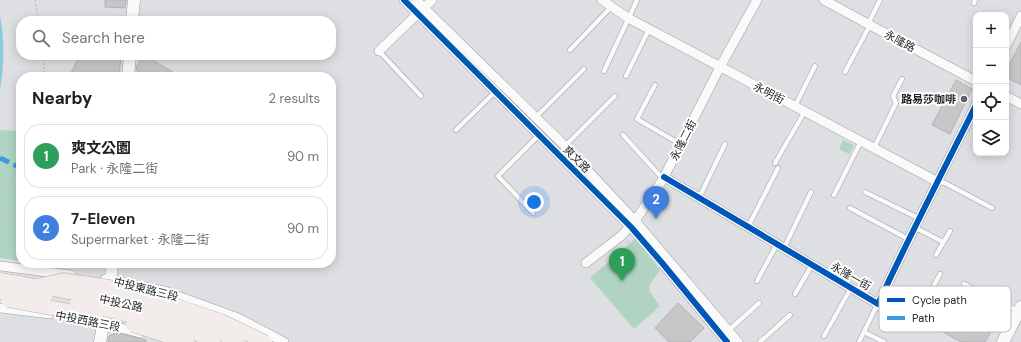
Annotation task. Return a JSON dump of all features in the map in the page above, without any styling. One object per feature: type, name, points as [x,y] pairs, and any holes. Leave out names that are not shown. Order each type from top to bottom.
[{"type":"main road","name":"中投公路","points":[[0,280],[150,309],[196,323],[238,342]]},
{"type":"main road","points":[[37,286],[63,280],[148,297],[221,321],[265,342]]},
{"type":"main road","name":"中投公路","points":[[0,292],[50,296],[188,329],[213,342]]},
{"type":"main road","points":[[0,298],[18,303],[116,320],[187,342]]},
{"type":"street","points":[[132,16],[134,0]]},
{"type":"street","name":"爽文路","points":[[404,0],[421,11],[565,146],[738,342]]},
{"type":"street","name":"爽文路","points":[[416,0],[421,11],[495,92],[633,224],[663,264],[727,342]]},
{"type":"street","points":[[379,51],[432,0]]},
{"type":"street","name":"永明街","points":[[602,0],[628,18],[938,182]]},
{"type":"street","name":"永隆二街","points":[[586,263],[633,224],[663,178],[720,67],[757,0]]},
{"type":"street","name":"永隆路","points":[[824,0],[973,79]]},
{"type":"street","points":[[1009,40],[1021,16]]},
{"type":"street","points":[[128,72],[130,60]]},
{"type":"street","points":[[1009,98],[1021,104]]},
{"type":"street","name":"永隆一街","points":[[886,286],[918,218],[938,182],[973,111]]},
{"type":"street","name":"永隆一街","points":[[663,178],[781,246],[877,305],[879,301]]},
{"type":"street","name":"中投東路三段","points":[[0,266],[111,280],[164,291],[238,318],[284,342]]},
{"type":"street","points":[[100,342],[112,268]]},
{"type":"street","name":"中投西路三段","points":[[0,308],[53,314],[104,323],[174,342]]},
{"type":"street","points":[[1011,328],[1020,309]]},
{"type":"street","points":[[1004,342],[1009,332]]},
{"type":"lane","points":[[604,71],[637,0]]},
{"type":"lane","points":[[844,72],[869,25],[880,0]]},
{"type":"lane","points":[[570,50],[612,6]]},
{"type":"lane","points":[[626,76],[650,29]]},
{"type":"lane","points":[[379,51],[421,96]]},
{"type":"lane","points":[[795,106],[815,66]]},
{"type":"lane","points":[[535,118],[584,69]]},
{"type":"lane","points":[[874,148],[896,103],[893,96],[902,79]]},
{"type":"lane","points":[[655,85],[637,119],[680,144]]},
{"type":"lane","points":[[456,130],[495,92]]},
{"type":"lane","points":[[565,146],[615,96]]},
{"type":"lane","points":[[775,163],[805,111]]},
{"type":"lane","points":[[533,213],[498,176],[539,135]]},
{"type":"lane","points":[[623,135],[663,178]]},
{"type":"lane","points":[[834,195],[861,141]]},
{"type":"lane","points":[[698,198],[726,144]]},
{"type":"lane","points":[[748,227],[778,168]]},
{"type":"lane","points":[[938,182],[945,183],[992,208]]},
{"type":"lane","points":[[757,281],[781,246],[811,192]]},
{"type":"lane","points":[[865,192],[918,218]]},
{"type":"lane","points":[[850,208],[908,239]]},
{"type":"lane","points":[[914,227],[944,242]]},
{"type":"lane","points":[[936,256],[950,231]]},
{"type":"lane","points":[[795,294],[812,265]]},
{"type":"lane","points":[[934,286],[940,274]]},
{"type":"lane","points":[[964,284],[968,286]]},
{"type":"lane","points":[[824,336],[851,288]]},
{"type":"lane","points":[[728,330],[759,303]]},
{"type":"lane","points":[[859,342],[877,305]]},
{"type":"lane","points":[[760,342],[790,315]]},
{"type":"lane","points":[[864,332],[884,342]]},
{"type":"path","points":[[35,0],[38,16]]},
{"type":"path","points":[[43,60],[45,72]]},
{"type":"path","points":[[0,196],[16,172]]},
{"type":"path","points":[[0,218],[16,210]]},
{"type":"path","points":[[631,245],[649,269],[649,274],[642,286],[645,293],[650,298],[651,303],[645,309],[637,310],[633,307],[632,292],[629,289],[612,288],[600,273],[631,245]]},
{"type":"green space","points":[[0,130],[16,131],[16,260],[0,258]]},
{"type":"green space","points":[[843,140],[854,145],[849,154],[839,149]]},
{"type":"green space","points":[[635,239],[660,270],[650,284],[649,291],[660,306],[634,329],[590,278]]},
{"type":"water","points":[[0,16],[3,35],[3,53],[0,90]]},
{"type":"building","points":[[105,0],[126,0],[125,8],[105,7]]},
{"type":"building","points":[[1021,42],[1021,85],[1009,79],[1009,65]]},
{"type":"building","points":[[78,60],[121,60],[119,72],[72,72]]},
{"type":"building","points":[[140,60],[152,60],[173,72],[139,72],[136,70]]},
{"type":"building","points":[[956,80],[972,89],[950,134],[932,125]]},
{"type":"building","points":[[678,303],[704,328],[690,342],[669,342],[655,328]]},
{"type":"building","points":[[943,332],[991,332],[985,342],[961,342]]},
{"type":"building","points":[[117,333],[146,340],[146,342],[108,342],[109,336]]},
{"type":"marked path","points":[[0,158],[16,166]]},
{"type":"cycle path","points":[[404,0],[631,227],[727,342]]},
{"type":"cycle path","points":[[887,286],[973,111]]},
{"type":"cycle path","points":[[664,177],[878,304],[879,302]]},
{"type":"place","name":"路易莎咖啡","points":[[964,99]]},
{"type":"place","name":"7-Eleven","points":[[656,219]]},
{"type":"place","name":"爽文公園","points":[[622,281]]}]
